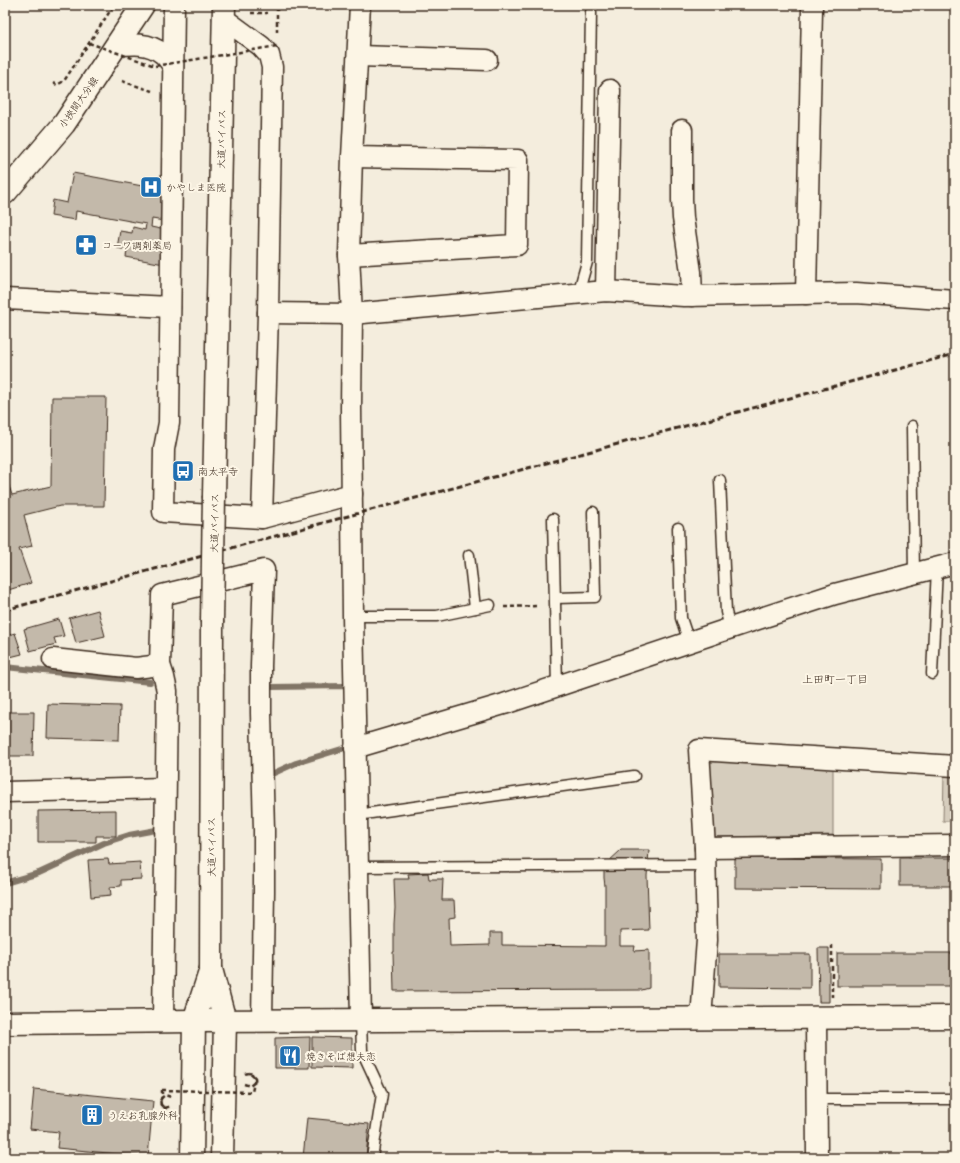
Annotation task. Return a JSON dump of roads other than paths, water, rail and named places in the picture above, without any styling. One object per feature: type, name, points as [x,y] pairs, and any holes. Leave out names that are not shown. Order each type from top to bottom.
[{"type":"main road","name":"小挾間大分線","points":[[5,193],[64,124],[143,5]]},
{"type":"main road","name":"大道バイパス","points":[[222,1158],[224,1021],[211,969],[212,623],[224,12]]},
{"type":"main road","name":"大道バイパス","points":[[192,1158],[194,1021],[211,969]]},
{"type":"main road","points":[[5,1022],[955,1017]]},
{"type":"street","points":[[174,5],[169,423],[164,449],[163,512],[262,518],[352,494]]},
{"type":"street","points":[[360,5],[352,157],[349,255],[352,314],[351,408],[355,748],[362,1020]]},
{"type":"street","points":[[806,294],[812,9]]},
{"type":"street","points":[[224,12],[269,55],[272,67],[268,313],[262,518]]},
{"type":"street","points":[[116,46],[143,44],[163,54],[173,66]]},
{"type":"street","points":[[358,56],[487,60]]},
{"type":"street","points":[[606,291],[610,90]]},
{"type":"street","points":[[682,130],[683,218],[691,272],[692,296]]},
{"type":"street","points":[[349,255],[517,244],[518,160],[352,157]]},
{"type":"street","points":[[268,313],[352,314],[606,291],[692,296],[856,293],[955,300]]},
{"type":"street","points":[[5,299],[170,307]]},
{"type":"street","points":[[355,748],[504,704],[835,594],[946,566]]},
{"type":"street","points":[[163,1021],[167,691],[160,665],[162,595],[264,570],[261,666],[264,830],[262,1020]]},
{"type":"street","points":[[53,658],[136,668],[160,665]]},
{"type":"street","points":[[701,1018],[707,940],[705,856],[699,750],[955,766]]},
{"type":"street","points":[[5,792],[165,788]]},
{"type":"street","points":[[705,856],[955,845]]},
{"type":"street","points":[[816,1018],[817,1158]]},
{"type":"lane","points":[[578,294],[587,262],[591,12]]},
{"type":"lane","points":[[912,426],[914,574]]},
{"type":"lane","points":[[720,480],[726,612],[730,628]]},
{"type":"lane","points":[[555,602],[595,597],[593,512]]},
{"type":"lane","points":[[553,519],[557,686]]},
{"type":"lane","points":[[678,528],[680,618],[688,642]]},
{"type":"lane","points":[[469,555],[475,608]]},
{"type":"lane","points":[[932,674],[946,566]]},
{"type":"lane","points":[[353,616],[438,616],[490,605]]},
{"type":"lane","points":[[357,815],[634,776]]},
{"type":"lane","points":[[358,867],[705,856]]},
{"type":"lane","points":[[362,1020],[362,1051],[382,1094],[372,1158]]},
{"type":"lane","points":[[817,1099],[955,1098]]},
{"type":"waterway","points":[[5,667],[150,682]]},
{"type":"waterway","points":[[271,687],[346,686],[346,691]]},
{"type":"waterway","points":[[274,773],[296,763],[348,747]]},
{"type":"waterway","points":[[5,883],[39,873],[104,843],[129,835],[156,830]]},
{"type":"railway","points":[[5,610],[352,515],[955,354]]},
{"type":"place","name":"かやしま医院","points":[[151,187]]},
{"type":"place","name":"コーワ調剤薬局","points":[[86,245]]},
{"type":"place","name":"南太平寺","points":[[183,471]]},
{"type":"place","name":"焼きそば想夫恋","points":[[290,1056]]},
{"type":"place","name":"うえお乳腺外科","points":[[92,1115]]},
{"type":"district","name":"上田町一丁目","points":[[835,679]]}]
